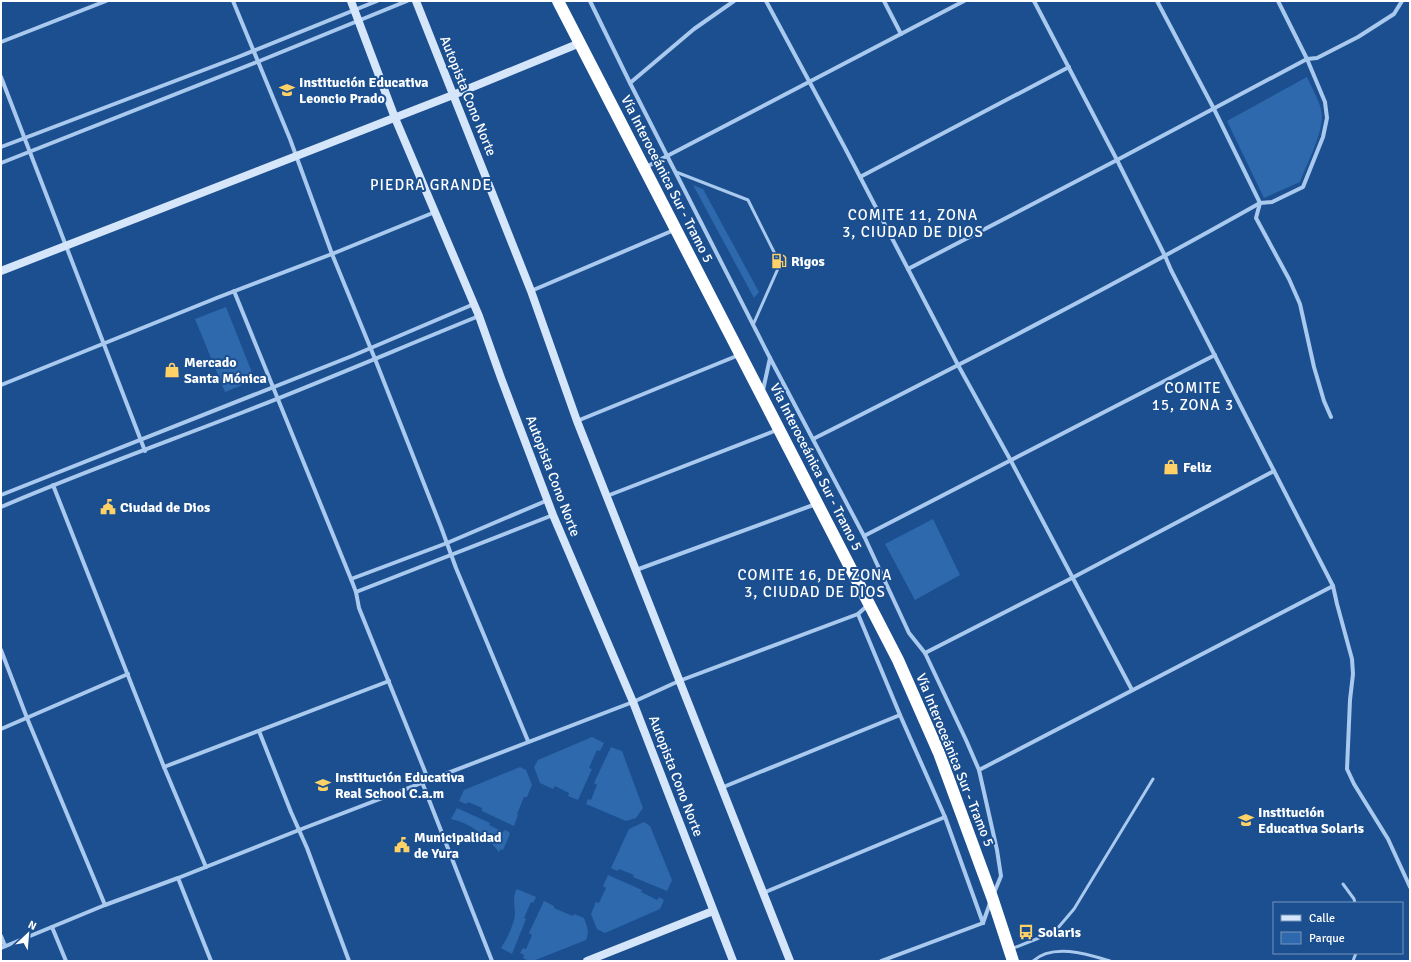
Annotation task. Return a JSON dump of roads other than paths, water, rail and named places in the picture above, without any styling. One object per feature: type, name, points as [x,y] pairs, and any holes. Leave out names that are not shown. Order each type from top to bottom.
[{"type":"highway","name":"Vía Interoceánica Sur - Tramo 5","points":[[558,1],[898,660],[939,753],[1014,961]]},
{"type":"main road","name":"Autopista Cono Norte","points":[[351,1],[395,118],[479,316],[553,515],[633,702],[733,961]]},
{"type":"main road","name":"Autopista Cono Norte","points":[[416,1],[531,290],[577,421],[790,961]]},
{"type":"main road","points":[[1,271],[395,118],[580,43]]},
{"type":"main road","points":[[587,961],[713,911]]},
{"type":"street","points":[[1,42],[106,1]]},
{"type":"street","points":[[233,1],[296,156],[332,254],[528,741]]},
{"type":"street","points":[[1,148],[253,51],[377,1]]},
{"type":"street","points":[[1,162],[257,62],[407,1]]},
{"type":"street","points":[[590,1],[753,325],[864,536],[909,633],[925,653],[979,770],[997,850],[1001,876],[983,923]]},
{"type":"street","points":[[630,83],[694,28],[734,1]]},
{"type":"street","points":[[766,1],[860,177],[958,366],[1011,460],[1132,690]]},
{"type":"street","points":[[884,1],[901,34]]},
{"type":"street","points":[[644,168],[964,1]]},
{"type":"street","points":[[1034,1],[1117,160],[1166,256],[1171,270],[1333,586],[1352,659],[1353,674],[1346,769],[1388,839],[1410,887]]},
{"type":"street","points":[[1157,1],[1214,109],[1260,204],[1256,218],[1289,278],[1300,304],[1314,367],[1324,401],[1331,417]]},
{"type":"street","points":[[813,439],[958,366],[1166,256],[1260,204],[1272,202],[1303,187],[1323,137],[1327,118],[1325,102],[1307,59],[1278,1]]},
{"type":"street","points":[[908,269],[1307,59],[1317,58],[1358,37],[1394,14],[1402,1]]},
{"type":"street","points":[[860,177],[1069,68]]},
{"type":"street","points":[[1,76],[145,450]]},
{"type":"street","points":[[1,385],[435,212]]},
{"type":"street","points":[[531,290],[676,229]]},
{"type":"street","points":[[234,291],[356,592],[359,608],[426,774],[422,782],[492,961]]},
{"type":"street","points":[[1,495],[371,348],[474,304]]},
{"type":"street","points":[[1,507],[53,485],[375,359],[479,316]]},
{"type":"street","points":[[577,421],[741,354]]},
{"type":"street","points":[[864,536],[1215,355]]},
{"type":"street","points":[[762,394],[770,358]]},
{"type":"street","points":[[607,496],[779,429]]},
{"type":"street","points":[[925,653],[1072,578],[1274,471]]},
{"type":"street","points":[[53,485],[164,767],[206,867]]},
{"type":"street","points":[[351,580],[448,543],[548,500]]},
{"type":"street","points":[[636,571],[817,504]]},
{"type":"street","points":[[356,592],[553,515]]},
{"type":"street","points":[[979,770],[1333,586]]},
{"type":"street","points":[[1,936],[3,947],[105,905],[178,878],[528,741],[633,702],[679,681],[858,614],[869,603]]},
{"type":"street","points":[[858,614],[945,817],[983,923]]},
{"type":"street","points":[[1,650],[27,718],[105,905]]},
{"type":"street","points":[[1,729],[128,674]]},
{"type":"street","points":[[164,767],[389,681]]},
{"type":"street","points":[[721,788],[900,715]]},
{"type":"street","points":[[258,731],[299,830],[349,961]]},
{"type":"street","points":[[763,893],[945,817]]},
{"type":"street","points":[[178,878],[211,961]]},
{"type":"street","points":[[882,961],[983,923]]},
{"type":"street","points":[[52,927],[66,961]]},
{"type":"lane","points":[[676,172],[748,200],[780,264],[753,325]]},
{"type":"lane","points":[[1009,949],[1039,938],[1057,929],[1074,909],[1153,779]]},
{"type":"lane","points":[[1343,884],[1354,898],[1355,902]]},
{"type":"lane","points":[[1033,961],[1044,953],[1061,952],[1092,956],[1110,961]]},
{"type":"place","name":"Institución Educativa Leoncio Prado","points":[[287,90]]},
{"type":"place","name":"Rigos","points":[[779,261]]},
{"type":"place","name":"Mercado Santa Mónica","points":[[172,370]]},
{"type":"place","name":"Feliz","points":[[1171,467]]},
{"type":"place","name":"Ciudad de Dios","points":[[108,507]]},
{"type":"place","name":"Institución Educativa Real School C.a.m","points":[[323,785]]},
{"type":"place","name":"Institución Educativa Solaris","points":[[1246,820]]},
{"type":"place","name":"Municipalidad de Yura","points":[[402,845]]},
{"type":"place","name":"Solaris","points":[[1026,932]]},
{"type":"district","name":"PIEDRA GRANDE","points":[[431,185]]},
{"type":"district","name":"COMITE 11, ZONA 3, CIUDAD DE DIOS","points":[[913,224]]},
{"type":"district","name":"COMITE 15, ZONA 3","points":[[1193,396]]},
{"type":"district","name":"COMITE 16, DE ZONA 3, CIUDAD DE DIOS","points":[[815,584]]}]
